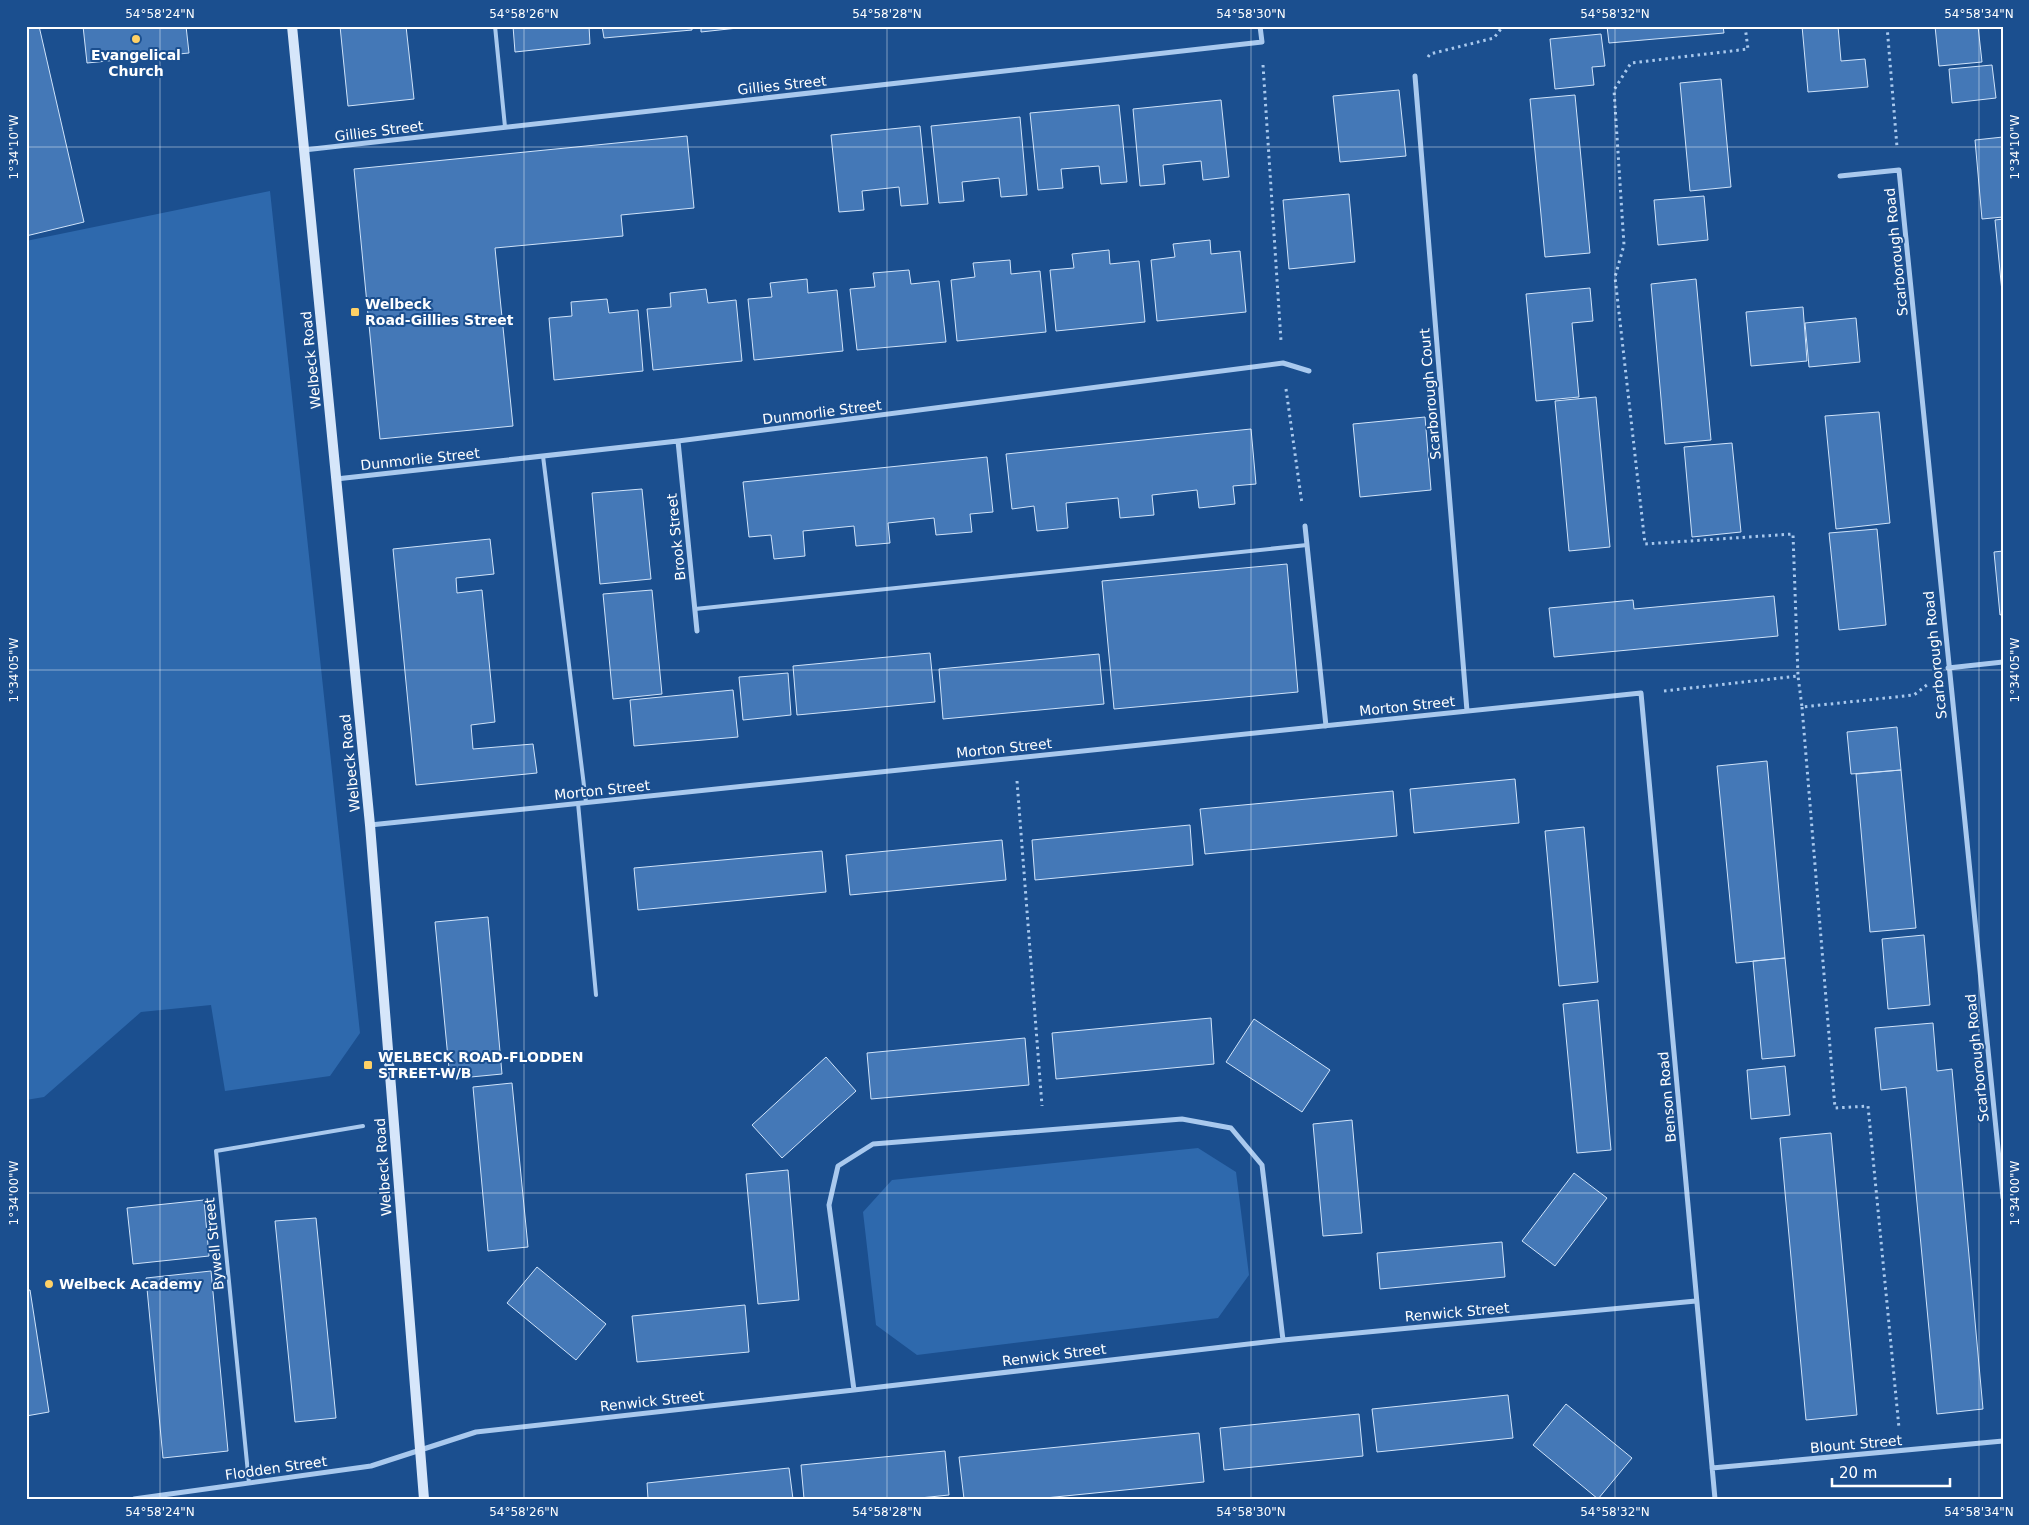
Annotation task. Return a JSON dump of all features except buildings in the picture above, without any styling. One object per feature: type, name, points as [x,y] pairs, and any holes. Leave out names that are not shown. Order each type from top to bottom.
[{"type":"main road","name":"Welbeck Road","points":[[292,26],[370,825],[424,1499]]},
{"type":"street","points":[[1260,26],[1262,42]]},
{"type":"street","name":"Gillies Street","points":[[304,150],[1262,42]]},
{"type":"street","name":"Scarborough Court","points":[[1415,76],[1467,711]]},
{"type":"street","name":"Scarborough Road","points":[[1840,176],[1899,170],[2003,1198]]},
{"type":"street","name":"Dunmorlie Street","points":[[336,479],[678,441],[1283,363],[1309,371]]},
{"type":"street","name":"Brook Street","points":[[678,441],[696,631]]},
{"type":"street","points":[[1306,526],[1326,726]]},
{"type":"street","points":[[1948,668],[2003,662]]},
{"type":"street","name":"Morton Street","points":[[370,825],[1641,693]]},
{"type":"street","name":"Benson Road","points":[[1641,693],[1715,1499]]},
{"type":"street","points":[[854,1390],[829,1205],[838,1166],[873,1144],[1182,1119],[1232,1128],[1262,1165],[1283,1340]]},
{"type":"street","name":"Renwick Street","points":[[419,1452],[476,1432],[1283,1340],[1696,1301]]},
{"type":"street","name":"Blount Street","points":[[1712,1468],[2003,1441]]},
{"type":"street","name":"Flodden Street","points":[[134,1499],[371,1466],[419,1452]]},
{"type":"lane","points":[[495,26],[505,128]]},
{"type":"lane","points":[[543,456],[586,802]]},
{"type":"lane","points":[[694,609],[1308,545]]},
{"type":"lane","points":[[578,803],[596,995]]},
{"type":"lane","name":"Bywell Street","points":[[249,1483],[216,1151],[363,1126]]},
{"type":"path","points":[[1415,76],[1430,54],[1494,38],[1503,26]]},
{"type":"path","points":[[1745,26],[1748,49],[1631,63],[1614,90],[1624,245],[1615,277],[1645,544],[1793,534],[1798,676],[1835,1108],[1868,1106],[1901,1451]]},
{"type":"path","points":[[1887,26],[1899,170]]},
{"type":"path","points":[[1262,42],[1283,363],[1306,526]]},
{"type":"path","points":[[1802,707],[1914,695],[1948,668]]},
{"type":"path","points":[[1641,693],[1798,676]]},
{"type":"path","points":[[1015,758],[1044,1130]]},
{"type":"shaded area","points":[[270,191],[360,1033],[330,1076],[225,1091],[211,1005],[141,1012],[44,1097],[26,1100],[26,241]]},
{"type":"shaded area","points":[[1198,1148],[1236,1172],[1249,1275],[1218,1318],[917,1355],[876,1325],[863,1212],[892,1180]]},
{"type":"place","name":"Evangelical Church","points":[[136,39]]},
{"type":"place","name":"Welbeck Road-Gillies Street","points":[[355,312]]},
{"type":"place","name":"WELBECK ROAD-FLODDEN STREET-W/B","points":[[368,1065]]},
{"type":"place","name":"Welbeck Academy","points":[[49,1284]]}]
